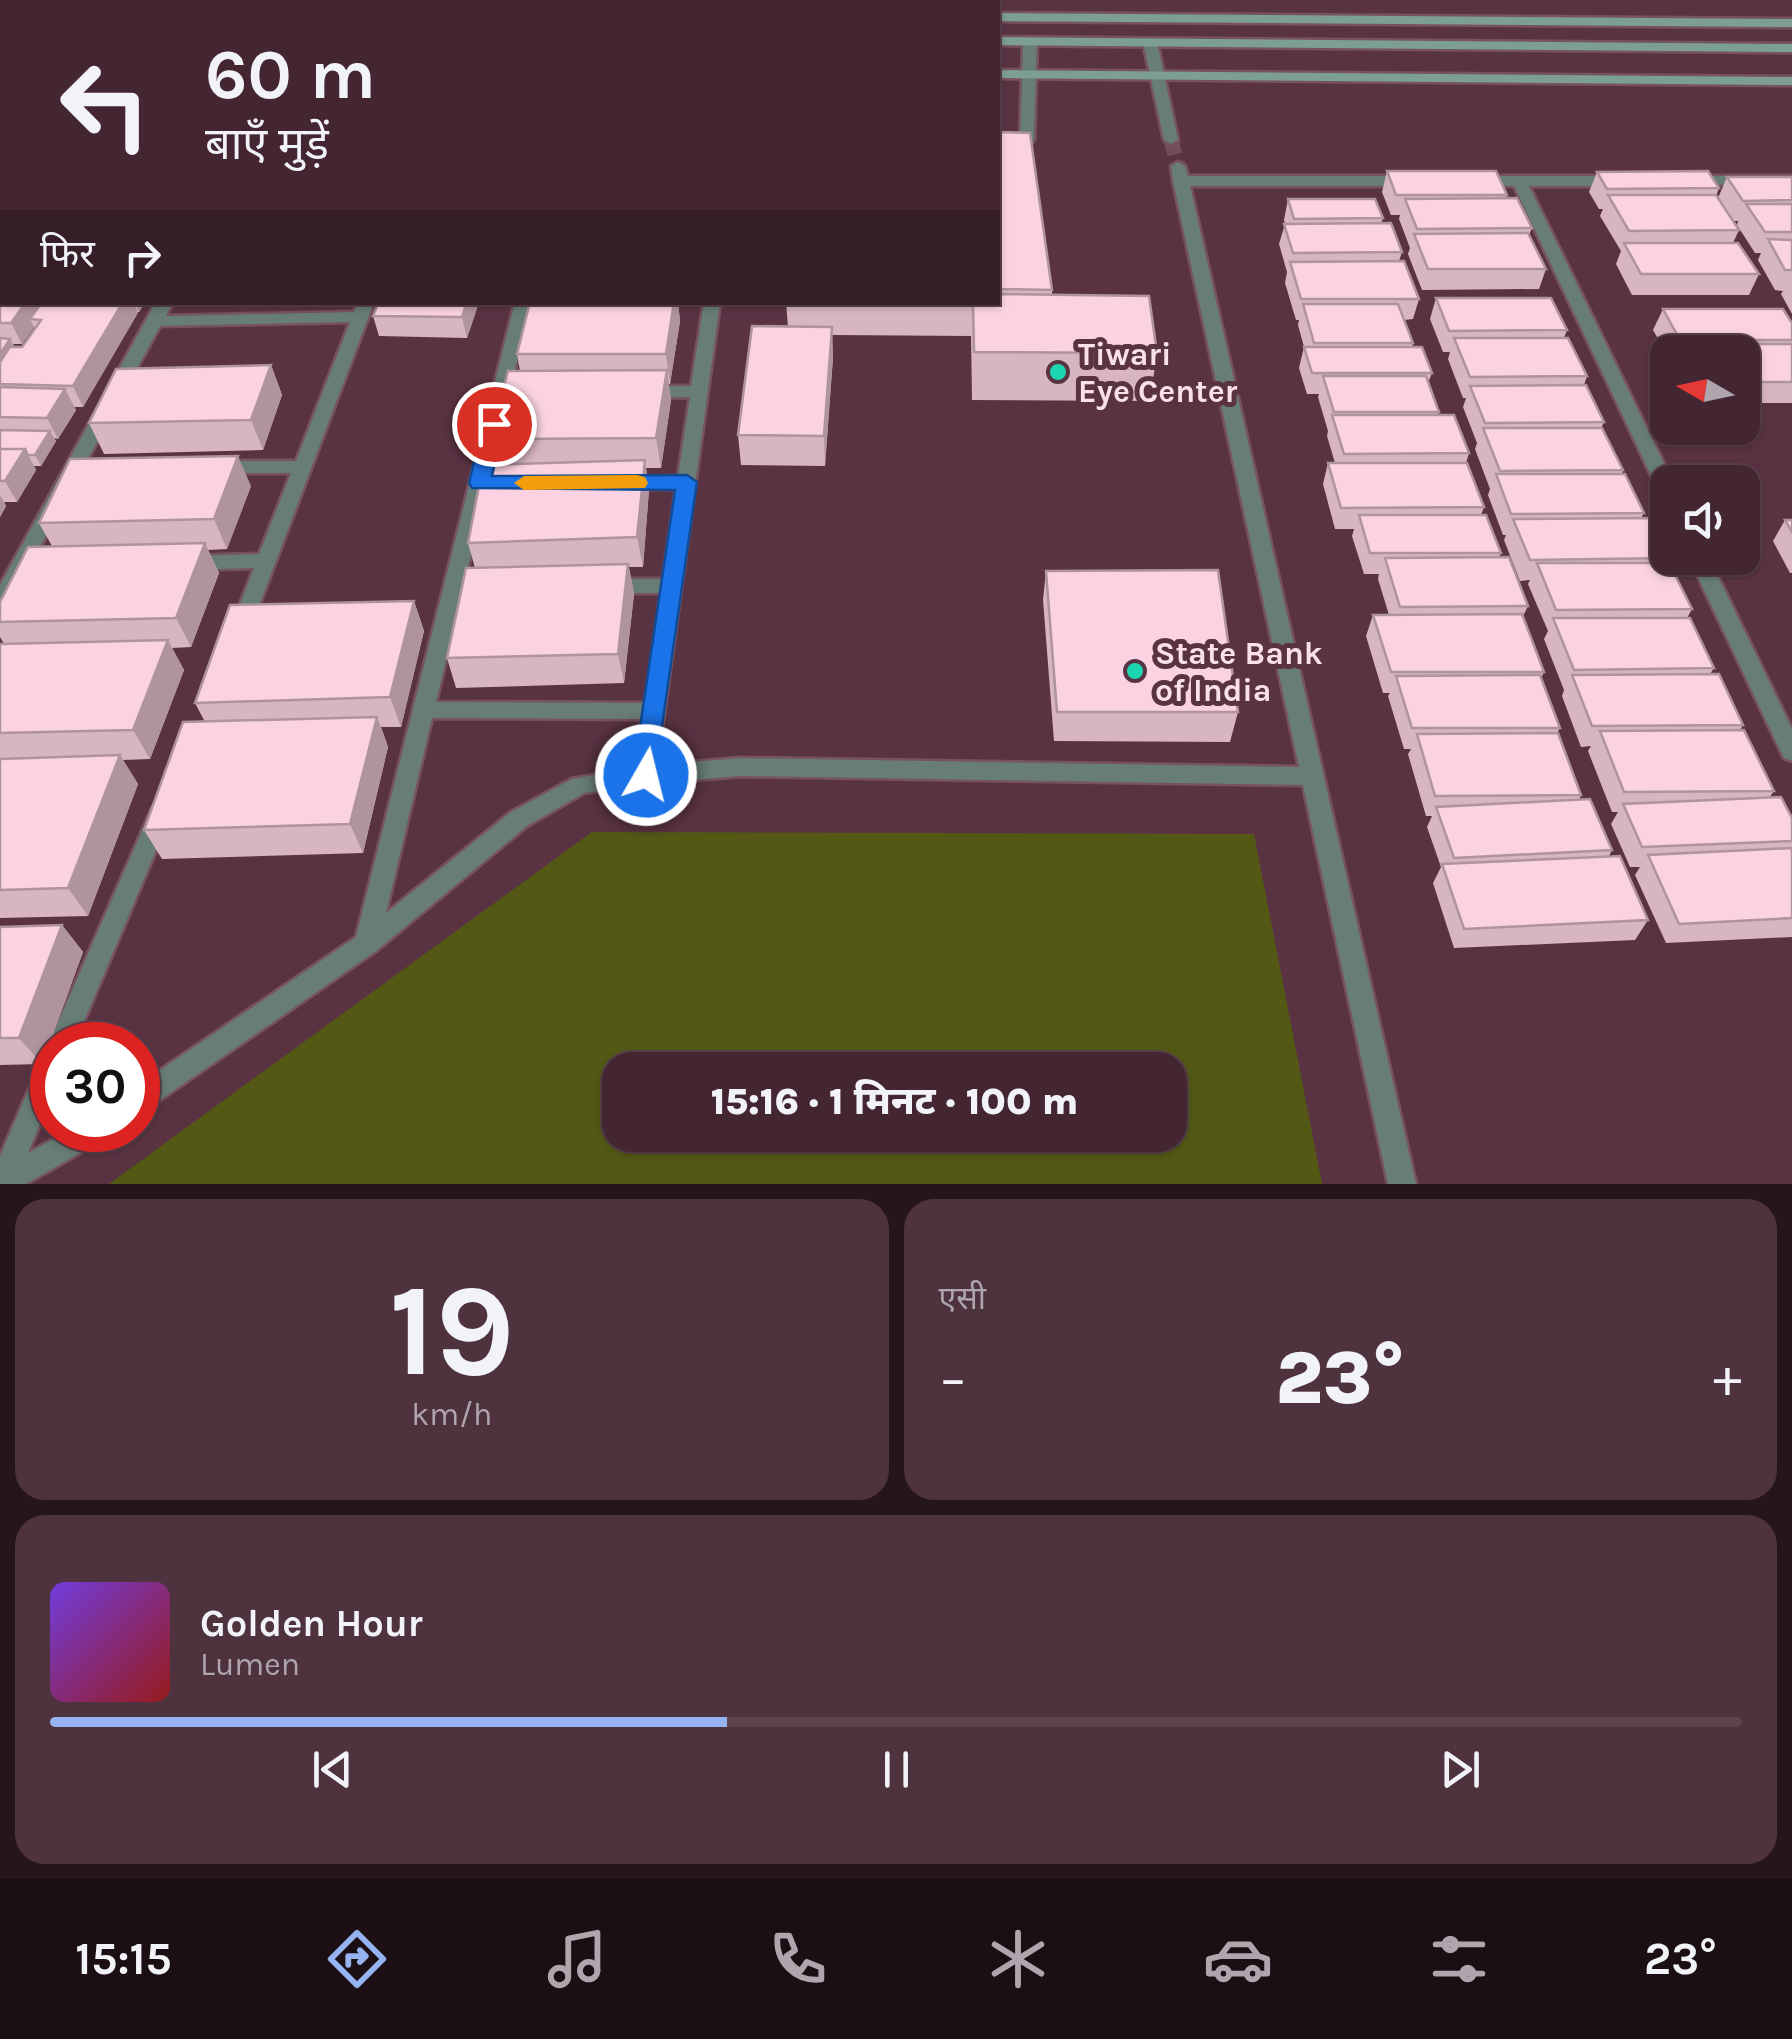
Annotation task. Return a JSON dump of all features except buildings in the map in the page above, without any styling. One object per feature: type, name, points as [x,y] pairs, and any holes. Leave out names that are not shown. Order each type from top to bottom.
[{"type":"street","points":[[1000,17],[1792,23]]},
{"type":"street","points":[[1000,41],[1792,48]]},
{"type":"street","points":[[1000,167],[1018,157],[1027,139],[1030,42]]},
{"type":"street","points":[[1150,42],[1171,140]]},
{"type":"street","points":[[1000,74],[1792,81]]},
{"type":"street","points":[[1402,1184],[1179,174],[1425,181]]},
{"type":"street","points":[[1456,181],[1636,181]]},
{"type":"street","points":[[1519,181],[1655,465]]},
{"type":"street","points":[[1675,181],[1792,181]]},
{"type":"street","points":[[0,603],[29,568],[84,468],[162,305]]},
{"type":"street","points":[[367,942],[424,710],[434,622],[464,585],[511,394],[523,305]]},
{"type":"street","points":[[646,775],[712,305]]},
{"type":"street","points":[[155,320],[363,310],[265,561],[244,634]]},
{"type":"street","points":[[620,392],[700,391]]},
{"type":"street","points":[[188,467],[302,467]]},
{"type":"street","points":[[592,483],[687,482]]},
{"type":"street","points":[[171,564],[265,561]]},
{"type":"street","points":[[1707,575],[1792,752]]},
{"type":"street","points":[[593,586],[672,586]]},
{"type":"street","points":[[424,710],[655,711]]},
{"type":"street","points":[[160,1085],[367,942],[519,818],[580,785],[740,768],[1312,776]]},
{"type":"street","points":[[71,1022],[170,791]]},
{"type":"street","points":[[1,1183],[30,1116]]},
{"type":"street","points":[[1,1183],[56,1152]]},
{"type":"green space","points":[[592,832],[1254,834],[1322,1184],[109,1184],[153,1152],[160,1152],[160,1147]]},
{"type":"tunnel","points":[[1171,140],[1178,166]]},
{"type":"slow traffic","points":[[524,483],[637,483]]},
{"type":"place","name":"Tiwari Eye Center","points":[[1058,372]]},
{"type":"place","name":"State Bank of India","points":[[1135,671]]},
{"type":"route","points":[[494,424],[479,483],[687,482],[646,775]]}]
